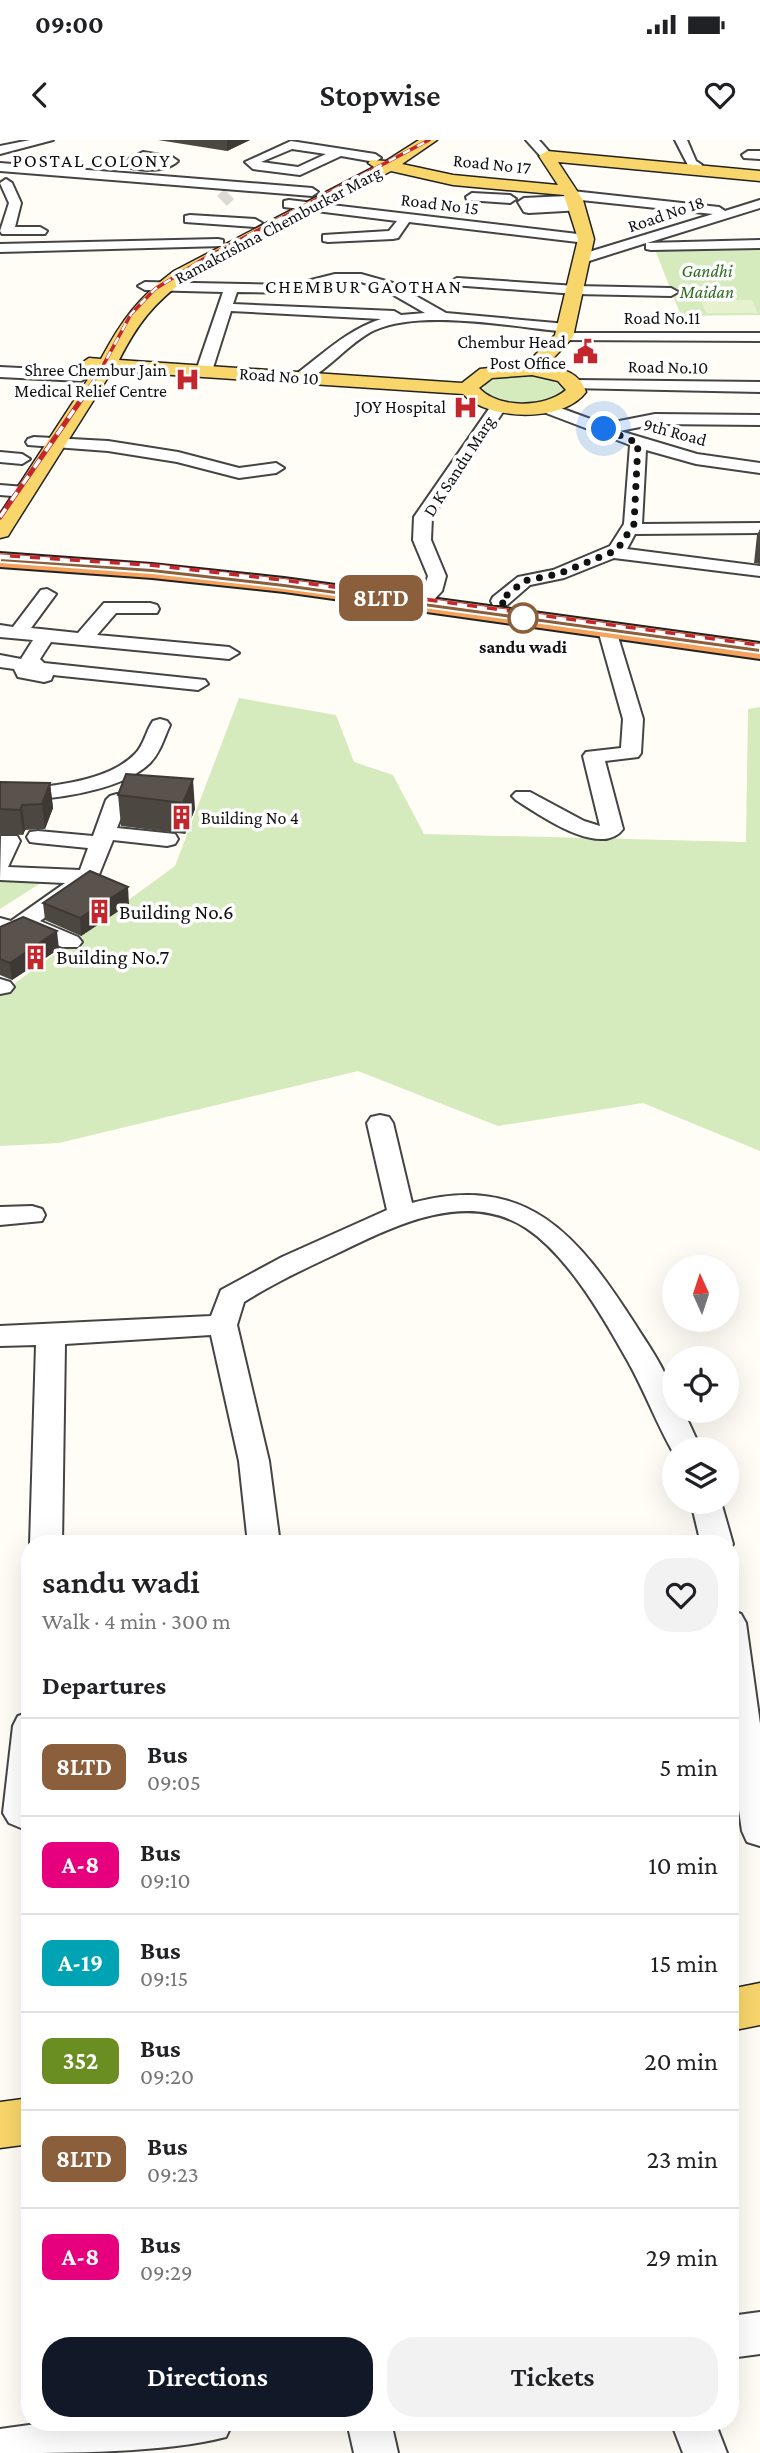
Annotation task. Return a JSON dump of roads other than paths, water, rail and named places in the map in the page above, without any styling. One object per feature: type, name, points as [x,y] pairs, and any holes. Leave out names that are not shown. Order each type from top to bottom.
[{"type":"highway","points":[[3,544],[160,558],[427,597],[607,629],[760,651]]},
{"type":"highway","points":[[3,544],[39,561]]},
{"type":"highway","points":[[0,569],[39,561],[427,597],[500,601],[760,636]]},
{"type":"main road","name":"Ramakrishna Chemburkar Marg","points":[[92,368],[127,303],[373,163],[407,140]]},
{"type":"main road","name":"Ramakrishna Chemburkar Marg","points":[[0,490],[34,442],[61,412],[155,287],[218,243],[255,223],[303,201],[373,163],[429,140]]},
{"type":"main road","points":[[547,156],[690,167],[760,176]]},
{"type":"main road","points":[[532,369],[567,326],[586,239],[573,198],[547,156]]},
{"type":"main road","name":"Road No 17","points":[[373,163],[508,190],[573,198]]},
{"type":"main road","name":"Road No 10","points":[[92,368],[204,371],[470,389]]},
{"type":"main road","points":[[532,369],[560,375],[575,385],[576,392],[571,398],[544,407],[499,406],[478,398],[470,389],[471,383],[487,373],[532,369]]},
{"type":"main road","name":"Ramakrishna Chemburkar Marg","points":[[3,544],[25,492],[56,443],[61,412]]},
{"type":"main road","points":[[739,2008],[760,2004]]},
{"type":"main road","points":[[0,2125],[21,2122]]},
{"type":"street","points":[[0,150],[47,140]]},
{"type":"street","points":[[532,140],[547,156]]},
{"type":"street","points":[[681,140],[690,167]]},
{"type":"street","points":[[276,151],[262,158],[250,163],[276,151],[291,145],[340,152],[373,163]]},
{"type":"street","points":[[99,175],[159,147]]},
{"type":"street","points":[[262,158],[300,172],[329,163],[340,152]]},
{"type":"street","points":[[290,153],[329,163],[373,163]]},
{"type":"street","points":[[0,167],[99,175],[231,191]]},
{"type":"street","points":[[1,189],[185,193],[231,191]]},
{"type":"street","points":[[1,189],[15,203],[3,231],[53,230]]},
{"type":"street","points":[[472,197],[508,190]]},
{"type":"street","name":"Road No 15","points":[[231,191],[405,218],[586,239]]},
{"type":"street","points":[[573,198],[727,212]]},
{"type":"street","name":"Road No 18","points":[[577,274],[624,247],[727,212],[760,204]]},
{"type":"street","points":[[328,238],[390,241],[405,218]]},
{"type":"street","points":[[190,221],[255,223]]},
{"type":"street","points":[[86,231],[91,233],[87,246]]},
{"type":"street","points":[[0,248],[218,243]]},
{"type":"street","points":[[624,247],[760,244]]},
{"type":"street","points":[[155,287],[292,289],[328,278],[368,274],[441,316]]},
{"type":"street","points":[[457,282],[577,274],[671,292]]},
{"type":"street","points":[[204,371],[218,307],[231,289]]},
{"type":"street","points":[[413,299],[567,326]]},
{"type":"street","points":[[143,305],[170,306]]},
{"type":"street","points":[[218,307],[360,312],[417,318]]},
{"type":"street","points":[[300,378],[370,327],[441,316],[567,326]]},
{"type":"street","name":"Road No.11","points":[[567,326],[760,337]]},
{"type":"street","points":[[0,372],[92,368]]},
{"type":"street","name":"Road No.10","points":[[575,385],[760,387]]},
{"type":"street","name":"D K Sandu Marg","points":[[427,597],[437,576],[422,540],[423,517],[499,406]]},
{"type":"street","name":"9th Road","points":[[544,407],[638,443],[672,464],[757,467]]},
{"type":"street","points":[[604,429],[655,419],[760,420]]},
{"type":"street","points":[[34,442],[108,446],[178,457],[239,473],[276,468]]},
{"type":"street","points":[[500,601],[524,581],[558,574],[617,550],[634,524],[638,443]]},
{"type":"street","points":[[0,457],[22,459]]},
{"type":"street","points":[[0,490],[25,492]]},
{"type":"street","points":[[631,529],[760,528]]},
{"type":"street","points":[[611,552],[760,571]]},
{"type":"street","points":[[9,632],[47,594]]},
{"type":"street","points":[[79,663],[100,620],[126,622],[143,608]]},
{"type":"street","points":[[523,796],[576,827],[598,834],[612,828],[593,756],[631,753],[633,719],[607,629]]},
{"type":"street","points":[[9,632],[46,635],[79,663],[119,676],[198,684]]},
{"type":"street","points":[[46,635],[30,660],[38,668],[229,653]]},
{"type":"street","points":[[119,676],[132,649]]},
{"type":"street","points":[[162,680],[176,654]]},
{"type":"street","points":[[0,661],[22,665],[25,673],[79,663]]},
{"type":"street","points":[[0,796],[81,786],[112,777],[143,759],[160,725]]},
{"type":"street","points":[[9,929],[88,877],[117,800]]},
{"type":"street","points":[[38,837],[167,839]]},
{"type":"street","points":[[0,863],[9,841]]},
{"type":"street","points":[[0,873],[88,877]]},
{"type":"street","points":[[9,929],[70,942]]},
{"type":"street","points":[[380,1123],[401,1214]]},
{"type":"street","points":[[264,1535],[262,1497],[243,1398],[223,1325],[231,1297],[267,1275],[401,1214],[440,1203],[467,1201],[501,1208],[533,1220],[558,1238],[612,1309],[632,1341],[657,1384],[681,1437]]},
{"type":"street","points":[[0,1216],[32,1215]]},
{"type":"street","points":[[0,1336],[223,1325]]},
{"type":"street","points":[[46,1535],[51,1335]]},
{"type":"street","points":[[709,1514],[715,1535]]},
{"type":"street","points":[[739,1699],[760,1831]]},
{"type":"street","points":[[17,1814],[21,1787]]},
{"type":"street","points":[[739,2336],[760,2333]]},
{"type":"street","points":[[0,2451],[90,2431]]},
{"type":"street","points":[[371,2431],[376,2453]]},
{"type":"street","points":[[696,2431],[705,2453]]},
{"type":"tunnel","points":[[222,201],[229,194]]},
{"type":"railway","points":[[81,399],[99,373],[131,314],[155,289],[205,258],[429,140]]},
{"type":"railway","points":[[0,517],[83,397]]},
{"type":"railway","points":[[0,556],[155,566],[285,581],[760,646]]},
{"type":"place","name":"Chembur Head Post Office","points":[[586,352]]},
{"type":"place","name":"Shree Chembur Jain Medical Relief Centre","points":[[187,380]]},
{"type":"place","name":"JOY Hospital","points":[[466,407]]},
{"type":"place","name":"sandu wadi","points":[[523,618]]},
{"type":"place","name":"Building No 4","points":[[181,818]]},
{"type":"place","name":"Building No.6","points":[[99,912]]},
{"type":"place","name":"Building No.7","points":[[36,957]]},
{"type":"district","name":"POSTAL COLONY","points":[[92,160]]},
{"type":"district","name":"CHEMBUR GAOTHAN","points":[[364,286]]},
{"type":"park label","name":"Gandhi Maidan","points":[[707,281]]}]
